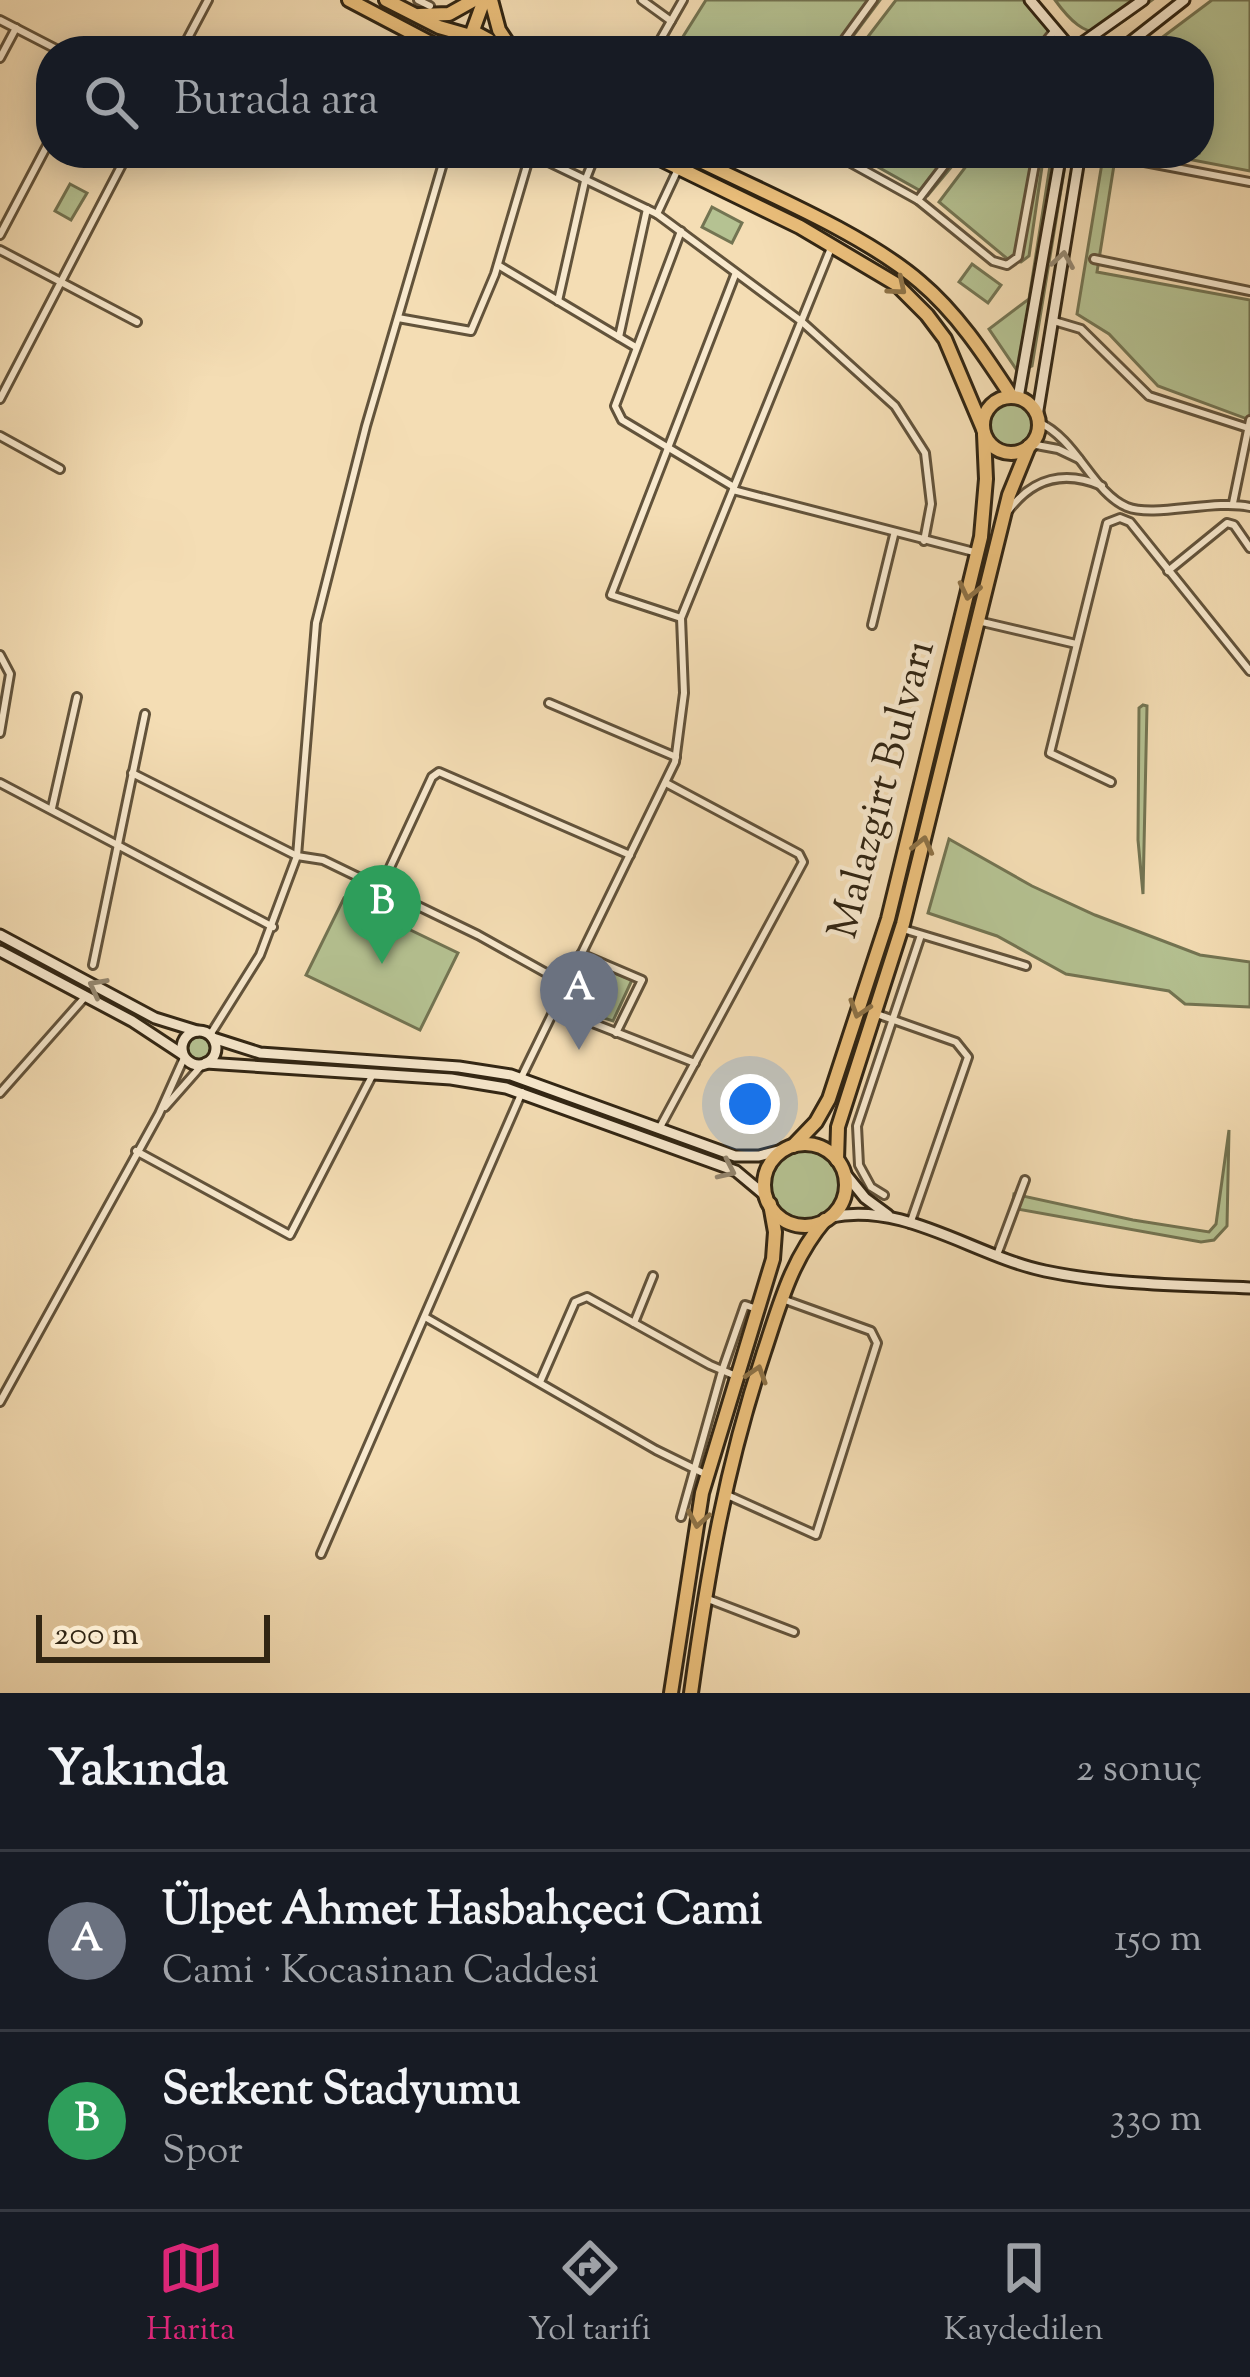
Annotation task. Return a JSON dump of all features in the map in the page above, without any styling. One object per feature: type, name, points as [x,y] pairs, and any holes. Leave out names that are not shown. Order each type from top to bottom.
[{"type":"highway","points":[[349,0],[421,36]]},
{"type":"highway","points":[[386,0],[448,14],[475,0]]},
{"type":"highway","points":[[469,34],[488,0]]},
{"type":"highway","points":[[488,0],[492,36]]},
{"type":"highway","points":[[488,0],[504,36]]},
{"type":"highway","points":[[414,6],[473,36]]},
{"type":"highway","points":[[395,23],[410,36]]},
{"type":"highway","points":[[678,169],[832,244],[884,275],[945,339],[989,444],[1014,453],[1030,445],[1038,419],[1032,407],[1015,398],[969,333],[909,273],[714,168]]},
{"type":"highway","points":[[984,432],[988,408],[1015,398]]},
{"type":"highway","name":"Malazgirt Bulvarı","points":[[790,1148],[829,1099],[888,920],[977,553],[986,495],[984,432]]},
{"type":"highway","name":"Malazgirt Bulvarı","points":[[841,1166],[838,1127],[901,929],[1001,524],[1030,445]]},
{"type":"highway","points":[[671,1693],[729,1373],[757,1309],[775,1250],[768,1170],[790,1148],[820,1147],[841,1166],[843,1200],[795,1263],[741,1420],[722,1493],[691,1693]]},
{"type":"highway","points":[[768,1201],[778,1215],[797,1225],[828,1218]]},
{"type":"main road","points":[[1030,0],[1061,36]]},
{"type":"main road","points":[[1092,36],[1143,0]]},
{"type":"main road","points":[[1137,36],[1184,0]]},
{"type":"main road","points":[[1015,398],[1058,168]]},
{"type":"main road","points":[[1038,419],[1078,168]]},
{"type":"main road","points":[[0,935],[154,1018],[260,1053],[459,1066],[521,1078],[735,1156],[790,1148]]},
{"type":"main road","points":[[0,951],[204,1064],[469,1081],[522,1092],[736,1171],[768,1201]]},
{"type":"main road","points":[[183,1056],[183,1041],[197,1031]]},
{"type":"main road","points":[[204,1064],[216,1051],[211,1036]]},
{"type":"main road","points":[[841,1166],[865,1198],[893,1217],[996,1257],[1087,1277],[1250,1288]]},
{"type":"main road","points":[[828,1218],[860,1213],[893,1217]]},
{"type":"street","points":[[189,36],[208,0]]},
{"type":"street","points":[[641,0],[670,21]]},
{"type":"street","points":[[662,36],[683,0]]},
{"type":"street","points":[[847,36],[874,0]]},
{"type":"street","points":[[414,6],[430,6]]},
{"type":"street","points":[[0,20],[36,38]]},
{"type":"street","points":[[0,58],[16,28]]},
{"type":"street","points":[[1050,36],[1055,30]]},
{"type":"street","points":[[0,235],[36,167]]},
{"type":"street","points":[[0,399],[120,168]]},
{"type":"street","points":[[211,1036],[249,976],[273,926],[297,856],[316,623],[398,318],[444,168]]},
{"type":"street","points":[[398,318],[471,331],[498,265],[525,168]]},
{"type":"street","points":[[559,168],[657,214],[682,231],[801,321],[895,406],[925,453],[931,493],[924,541]]},
{"type":"street","points":[[558,301],[590,168]]},
{"type":"street","points":[[860,168],[918,200],[993,261],[1007,265],[1018,257],[1034,168]]},
{"type":"street","points":[[918,200],[943,168]]},
{"type":"street","points":[[1176,168],[1250,182]]},
{"type":"street","points":[[657,214],[678,169]]},
{"type":"street","points":[[619,337],[646,209]]},
{"type":"street","points":[[682,231],[615,398],[622,420],[734,488],[977,553]]},
{"type":"street","points":[[521,1078],[676,757],[684,693],[681,618],[832,244]]},
{"type":"street","points":[[0,250],[137,322]]},
{"type":"street","points":[[1094,259],[1250,291]]},
{"type":"street","points":[[498,265],[635,347]]},
{"type":"street","points":[[681,618],[611,595],[735,274]]},
{"type":"street","points":[[1054,321],[1081,329],[1149,396],[1249,424],[1233,503]]},
{"type":"street","points":[[1038,419],[1055,430],[1125,506],[1135,510],[1250,506]]},
{"type":"street","points":[[0,436],[60,469]]},
{"type":"street","points":[[1030,445],[1058,449],[1082,461]]},
{"type":"street","points":[[1001,524],[1022,495],[1047,480],[1074,477],[1105,487]]},
{"type":"street","points":[[1112,782],[1050,753],[1104,525],[1120,518],[1125,506]]},
{"type":"street","points":[[1120,518],[1130,523],[1250,671]]},
{"type":"street","points":[[1168,571],[1229,522],[1250,548]]},
{"type":"street","points":[[872,625],[895,534]]},
{"type":"street","points":[[978,620],[1076,644]]},
{"type":"street","points":[[0,655],[10,674],[0,733]]},
{"type":"street","points":[[52,808],[76,697]]},
{"type":"street","points":[[549,703],[676,757]]},
{"type":"street","points":[[93,964],[145,713]]},
{"type":"street","points":[[132,772],[297,856],[323,860],[478,935],[566,984]]},
{"type":"street","points":[[380,889],[432,777],[439,772],[630,855]]},
{"type":"street","points":[[0,783],[273,926]]},
{"type":"street","points":[[659,1129],[803,862],[799,854],[666,783]]},
{"type":"street","points":[[901,929],[1026,966]]},
{"type":"street","points":[[884,1195],[876,1192],[863,1173],[856,1135],[921,935]]},
{"type":"street","points":[[581,954],[642,980],[616,1033]]},
{"type":"street","points":[[0,1093],[85,997]]},
{"type":"street","points":[[554,1009],[694,1063]]},
{"type":"street","points":[[874,1013],[956,1042],[969,1061],[910,1224]]},
{"type":"street","points":[[0,1402],[159,1114],[183,1056]]},
{"type":"street","points":[[159,1114],[204,1064]]},
{"type":"street","points":[[136,1151],[290,1235],[373,1074]]},
{"type":"street","points":[[321,1554],[522,1092]]},
{"type":"street","points":[[996,1257],[1025,1180]]},
{"type":"street","points":[[634,1323],[653,1276]]},
{"type":"street","points":[[540,1382],[580,1298],[590,1298],[729,1373],[692,1469],[681,1517]]},
{"type":"street","points":[[722,1493],[816,1535],[877,1343],[871,1331],[782,1299]]},
{"type":"street","points":[[424,1316],[707,1475]]},
{"type":"street","points":[[704,1598],[794,1632]]},
{"type":"green space","points":[[706,0],[880,0],[853,36],[683,36]]},
{"type":"green space","points":[[896,0],[1027,0],[1051,34],[1050,36],[868,36]]},
{"type":"green space","points":[[1055,0],[1152,0],[1101,32],[1080,26]]},
{"type":"green space","points":[[1212,0],[1250,0],[1250,171],[1214,164],[1214,36],[1164,36]]},
{"type":"green space","points":[[880,168],[950,168],[928,195]]},
{"type":"green space","points":[[965,168],[1042,168],[1029,256],[1021,262],[1010,261],[939,202]]},
{"type":"green space","points":[[1050,168],[1065,168],[1032,366],[1018,372],[989,329],[1029,299]]},
{"type":"green space","points":[[1101,168],[1114,168],[1097,272],[1250,300],[1250,420],[1158,386],[1109,334],[1077,314]]},
{"type":"green space","points":[[70,184],[87,193],[71,220],[55,211]]},
{"type":"green space","points":[[712,207],[742,223],[732,243],[702,227]]},
{"type":"green space","points":[[972,264],[1001,285],[988,303],[959,282]]},
{"type":"green space","points":[[1010,403],[1025,410],[1032,425],[1025,440],[1010,447],[995,440],[988,425],[995,410]]},
{"type":"green space","points":[[1147,706],[1143,894],[1138,840],[1139,708]]},
{"type":"green space","points":[[949,839],[1095,915],[1200,955],[1250,962],[1250,1007],[1185,1004],[1169,991],[1066,974],[997,936],[928,913]]},
{"type":"green space","points":[[344,898],[458,953],[420,1030],[306,975]]},
{"type":"green space","points":[[584,960],[632,980],[613,1021],[562,1004]]},
{"type":"green space","points":[[199,1035],[212,1048],[199,1061],[186,1048]]},
{"type":"green space","points":[[1229,1130],[1227,1226],[1214,1240],[1201,1242],[1012,1208],[1014,1194],[1209,1232],[1216,1224]]},
{"type":"green space","points":[[805,1151],[829,1161],[839,1185],[829,1209],[805,1219],[781,1209],[771,1185],[781,1161]]},
{"type":"place","name":"Serkent Stadyumu","points":[[382,964]]},
{"type":"place","name":"Ülpet Ahmet Hasbahçeci Cami","points":[[579,1050]]}]
